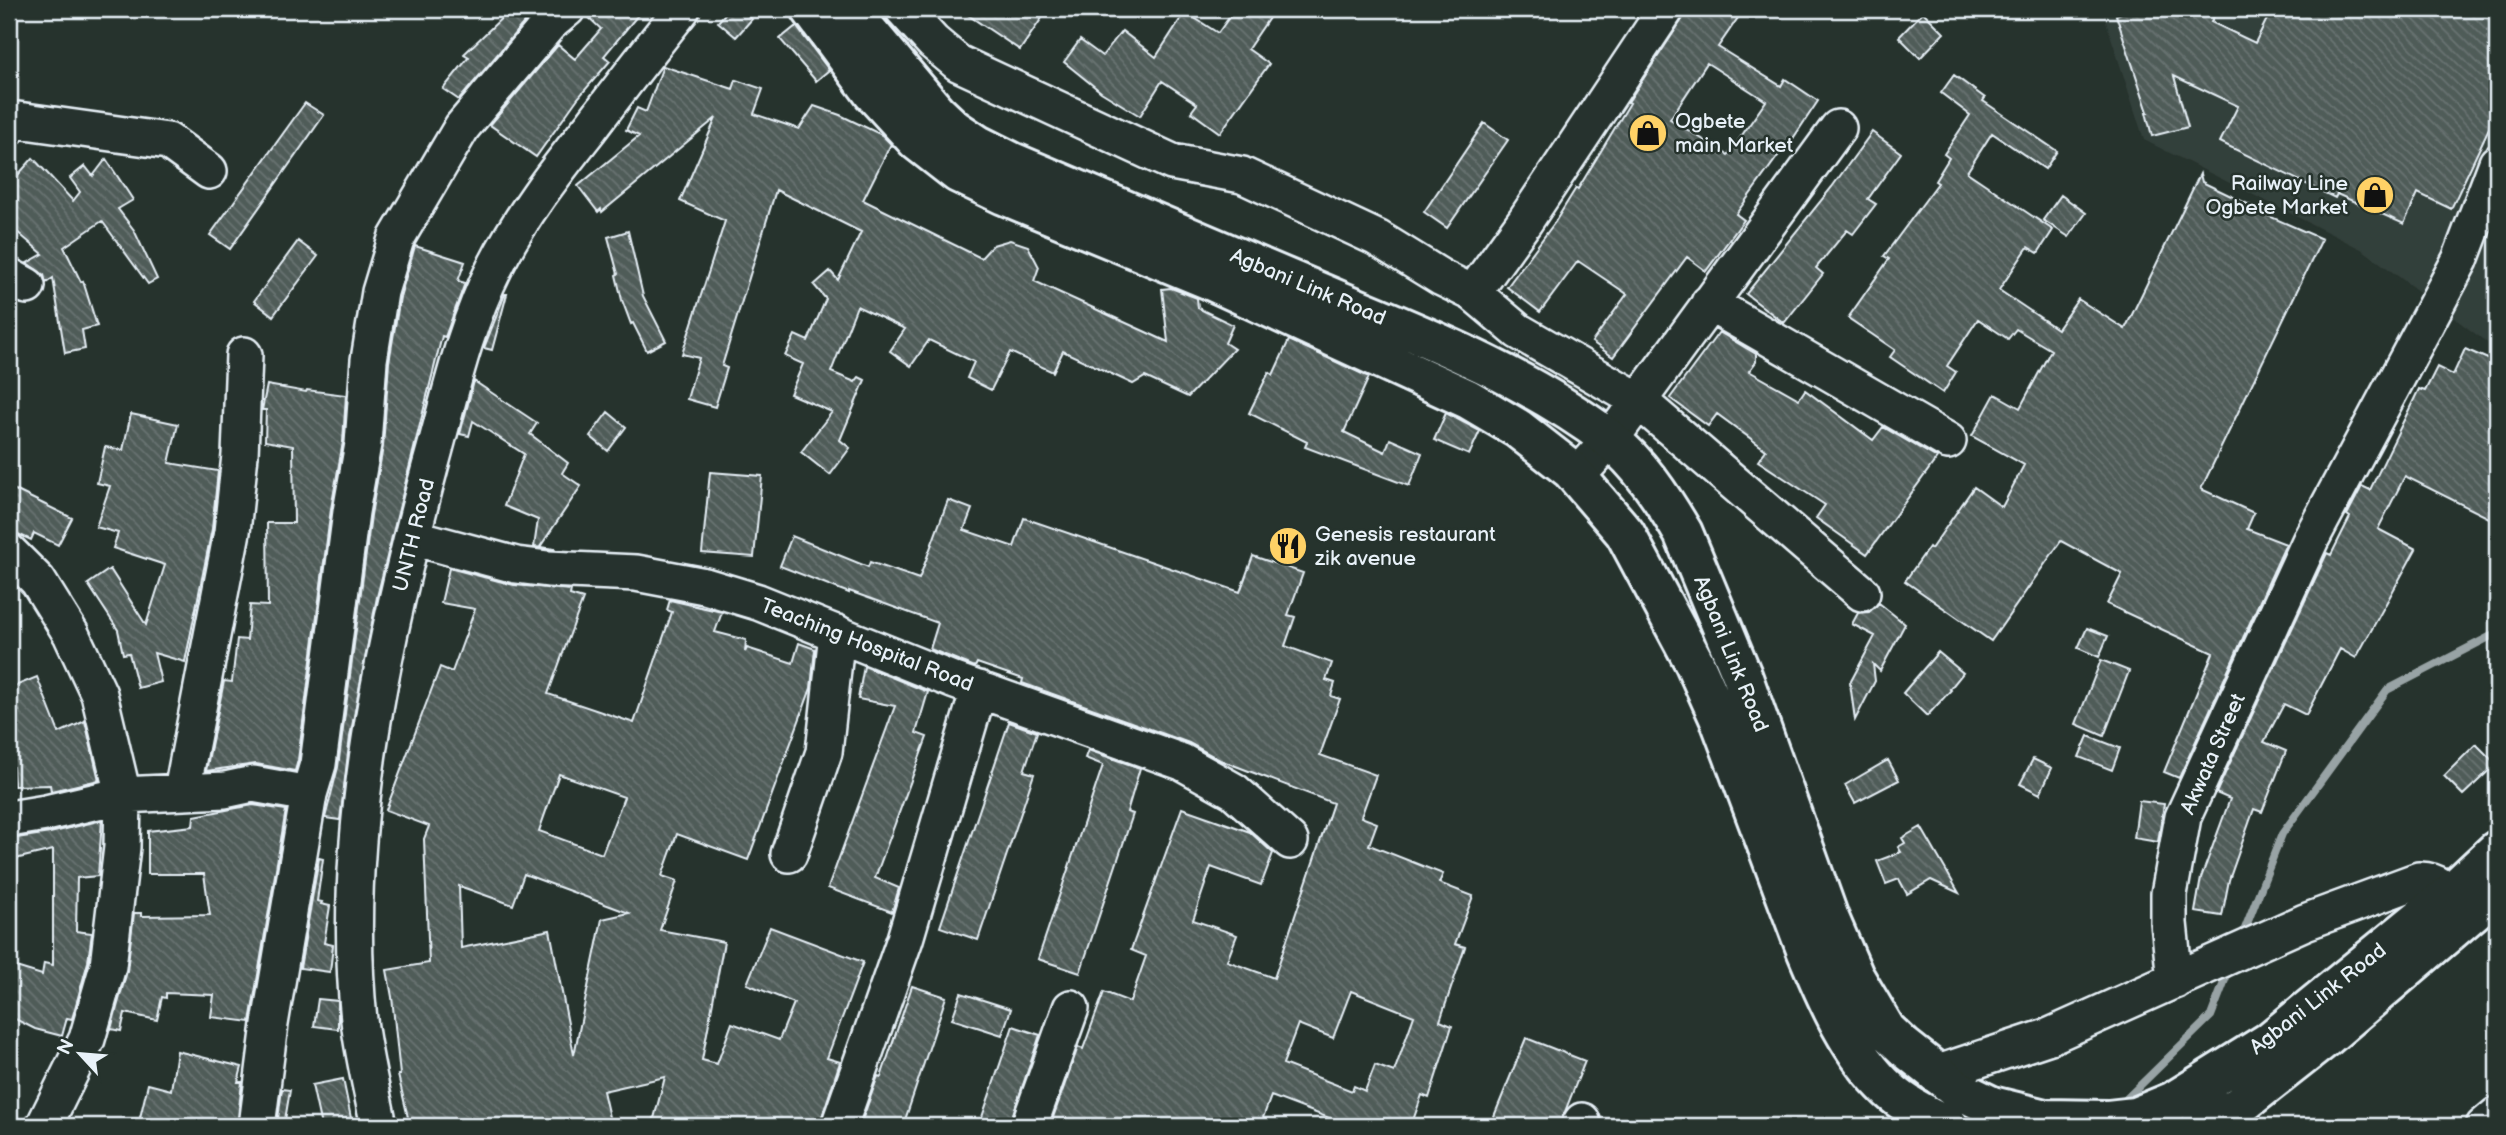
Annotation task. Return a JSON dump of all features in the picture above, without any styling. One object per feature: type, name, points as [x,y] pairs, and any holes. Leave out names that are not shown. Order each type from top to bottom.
[{"type":"main road","name":"Agbani Link Road","points":[[811,9],[873,93],[917,141],[958,173],[1004,195],[1210,280],[1468,400],[1517,428],[1577,476],[1625,533],[1694,662],[1720,720],[1822,989],[1847,1036],[1889,1090],[1928,1117],[1949,1126]]},
{"type":"main road","name":"Agbani Link Road","points":[[849,9],[936,112],[954,129],[978,145],[1519,380],[1610,440],[1641,472],[1683,533],[1742,676],[1829,918],[1854,976],[1886,1030],[1935,1074],[1957,1089],[1995,1106],[2045,1119],[2099,1121],[2135,1117],[2174,1101],[2269,1042],[2473,899]]},
{"type":"main road","name":"Agbani Link Road","points":[[2201,1126],[2239,1106],[2324,1039],[2473,899],[2497,850]]},
{"type":"street","points":[[257,1126],[270,1024],[309,794],[318,764],[351,512],[363,444],[369,360],[380,292],[396,239],[462,127],[549,24],[567,9]]},
{"type":"street","name":"UNTH Road","points":[[379,1126],[360,1024],[355,891],[362,791],[382,675],[412,537],[473,316],[495,267],[522,219],[682,9]]},
{"type":"street","points":[[904,9],[933,41],[958,63],[1172,162],[1242,175],[1377,238],[1441,278],[1473,293],[1518,331],[1638,400],[1862,593]]},
{"type":"street","points":[[1473,293],[1525,221],[1666,9]]},
{"type":"street","points":[[9,127],[18,120],[168,141],[209,171]]},
{"type":"street","points":[[1577,476],[1610,440],[1838,128]]},
{"type":"street","name":"Akwata Street","points":[[2175,981],[2169,894],[2183,817],[2311,539],[2460,260],[2497,163]]},
{"type":"street","points":[[1709,303],[1948,441]]},
{"type":"street","points":[[181,791],[232,532],[240,455],[244,355]]},
{"type":"street","name":"Teaching Hospital Road","points":[[412,537],[516,565],[636,573],[705,586],[758,602],[979,689],[1182,762],[1234,792],[1290,841]]},
{"type":"street","points":[[9,552],[38,581],[71,634],[99,694],[123,795],[122,847],[108,966],[87,1039],[44,1126]]},
{"type":"street","points":[[789,853],[824,751],[837,634]]},
{"type":"street","points":[[839,1126],[905,939],[979,689]]},
{"type":"street","points":[[9,820],[123,795],[225,790],[253,784],[309,794]]},
{"type":"street","points":[[1935,1074],[2050,1037],[2305,922],[2419,880],[2435,881],[2473,899]]},
{"type":"street","points":[[1029,1126],[1070,1008]]},
{"type":"street","points":[[2484,1126],[2497,1115]]},
{"type":"shaded area","name":"Railway Line Ogbete Market","points":[[2102,9],[2497,9],[2497,350],[2363,250],[2144,140]]},
{"type":"building","points":[[511,9],[515,9],[527,19],[459,100],[443,89],[469,57],[464,54]]},
{"type":"building","points":[[587,9],[643,9],[604,56],[610,61],[578,98],[536,157],[490,125],[558,45],[575,59],[601,29],[586,15]]},
{"type":"building","points":[[729,9],[740,9],[752,19],[736,37],[718,22]]},
{"type":"building","points":[[959,9],[1048,9],[1020,50]]},
{"type":"building","points":[[1235,9],[1275,9],[1248,49],[1269,64],[1220,133],[1191,112],[1197,104],[1162,81],[1140,116],[1101,92],[1064,62],[1080,40],[1102,56],[1122,31],[1156,57],[1185,12],[1218,33]]},
{"type":"building","points":[[1689,9],[1744,9],[1718,47],[1781,86],[1785,79],[1818,101],[1736,214],[1744,220],[1706,271],[1687,257],[1613,357],[1592,342],[1627,294],[1578,261],[1540,312],[1507,287],[1555,222],[1576,188],[1578,189],[1630,103],[1628,102]],"holes":[[[1707,63],[1766,101],[1728,155],[1670,119]]]},
{"type":"building","name":"Railway Line Ogbete Market","points":[[2132,9],[2218,9],[2211,22],[2255,43],[2272,9],[2497,9],[2497,111],[2451,209],[2418,193],[2404,224],[2337,194],[2335,198],[2220,142],[2238,106],[2174,76],[2188,127],[2152,136],[2148,112],[2116,15]]},
{"type":"building","points":[[1923,12],[1944,33],[1920,58],[1899,37]]},
{"type":"building","points":[[796,26],[829,70],[816,81],[780,39]]},
{"type":"building","points":[[663,66],[733,89],[736,80],[763,89],[754,114],[799,129],[814,106],[882,135],[891,144],[863,200],[981,258],[993,245],[1010,240],[1028,246],[1039,267],[1034,281],[1168,342],[1162,289],[1171,288],[1197,298],[1198,308],[1233,325],[1225,343],[1234,349],[1188,397],[1145,377],[1133,384],[1063,351],[1053,372],[1010,352],[991,390],[967,378],[974,362],[929,340],[911,366],[890,351],[905,329],[857,306],[831,372],[855,382],[859,377],[865,380],[840,440],[850,448],[830,475],[801,452],[832,412],[790,394],[803,364],[785,356],[795,335],[808,341],[826,299],[814,285],[830,271],[838,280],[861,232],[776,190],[722,366],[727,368],[715,407],[687,399],[699,358],[682,354],[725,221],[680,201],[716,118],[602,212],[601,209],[598,212],[578,186],[639,136],[626,130],[637,108],[646,112]]},
{"type":"building","points":[[1954,75],[1985,98],[1983,101],[2057,151],[2045,169],[1992,133],[1967,172],[2053,230],[2038,253],[2028,247],[1999,290],[2057,329],[2078,299],[2125,329],[2200,174],[2202,182],[2256,208],[2255,210],[2322,239],[2201,489],[2254,513],[2247,529],[2286,544],[2179,778],[2164,772],[2213,653],[2107,604],[2122,574],[2061,541],[1991,641],[1905,581],[1974,487],[2002,507],[2024,465],[1972,436],[1995,394],[2020,408],[2051,350],[2016,329],[2008,339],[1978,319],[1947,366],[1956,372],[1943,393],[1890,357],[1895,350],[1848,318],[1889,259],[1884,256],[1938,183],[1935,181],[1949,158],[1944,154],[1970,115],[1941,93]]},
{"type":"building","points":[[305,103],[324,115],[230,249],[210,235]]},
{"type":"building","points":[[1484,123],[1508,140],[1447,228],[1424,212]]},
{"type":"building","points":[[1872,132],[1901,153],[1868,199],[1876,204],[1853,234],[1847,230],[1816,268],[1823,274],[1784,323],[1746,294],[1832,187]]},
{"type":"building","points":[[33,158],[73,201],[80,192],[70,178],[85,166],[93,176],[106,159],[133,200],[118,209],[134,230],[157,279],[148,284],[102,221],[64,247],[81,282],[83,281],[97,326],[82,330],[85,349],[65,353],[53,278],[46,283],[44,275],[27,263],[43,254],[9,225],[9,185]]},
{"type":"building","points":[[2061,195],[2086,213],[2069,237],[2043,220]]},
{"type":"building","points":[[628,231],[643,296],[666,341],[647,351],[633,323],[631,324],[622,300],[608,237]]},
{"type":"building","points":[[298,241],[318,256],[273,316],[254,301]]},
{"type":"building","points":[[415,246],[465,262],[458,281],[465,283],[445,337],[442,336],[377,597],[350,737],[340,820],[325,818],[338,767],[371,515],[383,447],[389,362],[400,297]]},
{"type":"building","points":[[505,294],[492,350],[484,348]]},
{"type":"building","points":[[1719,332],[1756,354],[1756,362],[1749,371],[1799,399],[1805,390],[1873,440],[1883,427],[1937,458],[1867,554],[1816,518],[1825,505],[1758,461],[1766,450],[1717,414],[1708,426],[1670,398]]},
{"type":"building","points":[[1289,340],[1369,377],[1344,432],[1385,452],[1390,439],[1422,453],[1409,486],[1305,447],[1307,442],[1249,413],[1269,372],[1273,375]]},
{"type":"building","points":[[2465,349],[2497,363],[2497,522],[2405,476],[2378,529],[2416,549],[2356,658],[2340,649],[2306,715],[2284,704],[2264,742],[2286,751],[2262,812],[2254,809],[2229,880],[2222,916],[2195,912],[2201,878],[2230,799],[2216,793],[2327,553],[2331,555],[2362,486],[2370,490],[2419,389],[2425,391],[2437,367],[2453,375]]},
{"type":"building","points":[[474,381],[537,423],[530,434],[568,463],[562,473],[581,486],[540,547],[555,549],[534,547],[538,520],[504,506],[524,454],[473,421],[469,436],[460,434]]},
{"type":"building","points":[[267,385],[346,395],[343,442],[331,509],[298,760],[295,771],[256,764],[206,771],[224,681],[232,682],[237,639],[247,640],[250,605],[268,606],[267,523],[294,523],[293,446],[265,441],[266,410],[262,410]]},
{"type":"building","points":[[608,412],[626,427],[608,451],[590,436]]},
{"type":"building","points":[[1446,413],[1480,431],[1469,455],[1434,440]]},
{"type":"building","points":[[131,414],[178,424],[169,463],[218,471],[212,529],[185,662],[154,653],[161,682],[138,688],[129,653],[123,654],[118,630],[88,584],[110,569],[146,625],[165,565],[113,548],[118,533],[96,527],[110,486],[97,483],[105,447],[123,450]]},
{"type":"building","points":[[710,472],[762,476],[754,557],[702,553]]},
{"type":"building","points":[[9,487],[72,518],[58,545],[34,533],[31,540],[9,530]]},
{"type":"building","points":[[948,500],[972,509],[964,530],[1014,547],[1024,518],[1240,592],[1253,556],[1303,573],[1288,615],[1295,617],[1285,646],[1332,663],[1326,680],[1335,683],[1331,696],[1340,699],[1320,755],[1376,775],[1361,817],[1377,823],[1369,845],[1443,874],[1439,883],[1473,896],[1455,944],[1465,947],[1440,1021],[1452,1026],[1429,1098],[1422,1095],[1411,1126],[1350,1126],[1271,1096],[1260,1126],[1050,1126],[1078,1047],[1083,1049],[1104,992],[1130,1002],[1146,956],[1131,950],[1182,808],[1250,832],[1273,853],[1261,885],[1211,867],[1193,920],[1237,935],[1227,961],[1274,978],[1333,803],[1220,760],[1189,743],[1022,683],[1023,679],[977,663],[975,667],[930,649],[938,623],[780,566],[792,536],[868,567],[870,562],[919,579]],"holes":[[[1351,991],[1414,1016],[1394,1072],[1375,1065],[1365,1091],[1354,1086],[1352,1091],[1283,1064],[1298,1024],[1333,1038]]]},
{"type":"building","points":[[449,568],[514,585],[571,590],[570,595],[583,599],[548,694],[634,723],[672,612],[667,610],[670,600],[722,612],[715,632],[746,640],[745,652],[747,648],[793,663],[799,643],[815,649],[811,688],[748,860],[677,834],[662,876],[677,881],[660,930],[724,942],[702,1060],[717,1064],[732,1023],[779,1040],[794,1003],[747,984],[770,927],[863,962],[827,1058],[840,1062],[819,1126],[652,1126],[665,1077],[603,1091],[611,1126],[410,1126],[398,1075],[392,997],[387,970],[429,963],[424,839],[429,826],[386,810],[440,667],[452,672],[475,609],[441,603]],"holes":[[[559,774],[624,797],[602,854],[539,831]],[[524,874],[629,913],[602,919],[574,1055],[550,930],[461,948],[459,886],[513,905]]]},
{"type":"building","points":[[1879,603],[1905,624],[1880,671],[1873,664],[1875,681],[1855,720],[1850,683],[1875,636],[1852,624],[1858,613],[1869,612]]},
{"type":"building","points":[[2087,628],[2108,636],[2099,657],[2078,648]]},
{"type":"building","points":[[1938,652],[1963,673],[1927,716],[1903,693]]},
{"type":"building","points":[[2101,660],[2129,671],[2104,736],[2076,724]]},
{"type":"building","points":[[864,666],[928,692],[916,733],[927,737],[875,878],[899,888],[892,912],[828,888],[895,706],[858,699]]},
{"type":"building","points":[[37,677],[59,733],[85,721],[99,780],[51,791],[50,785],[14,786],[13,767],[9,767],[9,715],[19,711],[10,688]]},
{"type":"building","points":[[1009,722],[1037,732],[1024,771],[1034,774],[978,940],[940,927]]},
{"type":"building","points":[[2088,736],[2120,748],[2112,770],[2079,757]]},
{"type":"building","points":[[2476,744],[2496,764],[2463,795],[2444,776]]},
{"type":"building","points":[[1088,750],[1140,768],[1127,812],[1133,814],[1080,973],[1038,959],[1103,765],[1085,758]]},
{"type":"building","points":[[2033,759],[2052,768],[2040,794],[2020,784]]},
{"type":"building","points":[[1888,760],[1899,780],[1855,803],[1845,785]]},
{"type":"building","points":[[2139,801],[2164,804],[2158,842],[2134,838]]},
{"type":"building","points":[[253,805],[286,810],[250,1022],[211,1017],[214,995],[166,993],[166,998],[162,997],[157,1020],[125,1013],[121,1031],[111,1029],[127,971],[134,913],[141,913],[141,916],[210,915],[204,874],[148,874],[148,831],[193,826],[194,816]]},
{"type":"building","points":[[102,820],[98,876],[77,878],[76,931],[92,933],[88,962],[72,1019],[67,1018],[62,1036],[35,1029],[9,1016],[9,991],[16,967],[42,975],[44,963],[53,965],[53,850],[15,859],[10,839],[50,833]]},
{"type":"building","points":[[1921,827],[1959,893],[1931,880],[1907,894],[1899,879],[1886,884],[1877,861],[1901,852],[1898,847],[1905,843],[1902,838]]},
{"type":"building","points":[[319,858],[323,859],[317,901],[330,906],[324,943],[333,945],[330,972],[300,968]]},
{"type":"building","points":[[912,986],[946,997],[903,1126],[860,1126],[878,1076],[881,1077]]},
{"type":"building","points":[[961,993],[1011,1009],[1002,1035],[952,1019]]},
{"type":"building","points":[[318,999],[338,1001],[338,1029],[314,1026]]},
{"type":"building","points":[[1013,1026],[1040,1035],[1009,1126],[979,1126]]},
{"type":"building","points":[[1526,1038],[1585,1061],[1566,1109],[1559,1126],[1490,1126]]},
{"type":"building","points":[[177,1051],[242,1067],[238,1082],[242,1082],[237,1126],[138,1126],[148,1084],[171,1090]]},
{"type":"building","points":[[343,1079],[352,1123],[321,1126],[312,1085]]},
{"type":"building","points":[[282,1089],[290,1090],[284,1126],[277,1126]]},
{"type":"waterway","points":[[2241,939],[2282,834],[2387,690],[2497,633]]},
{"type":"waterway","points":[[2120,1105],[2211,1016],[2230,967]]},
{"type":"place","name":"Ogbete main Market","points":[[1648,133]]},
{"type":"place","name":"Railway Line Ogbete Market","points":[[2375,195]]},
{"type":"place","name":"Genesis restaurant zik avenue","points":[[1288,546]]}]
